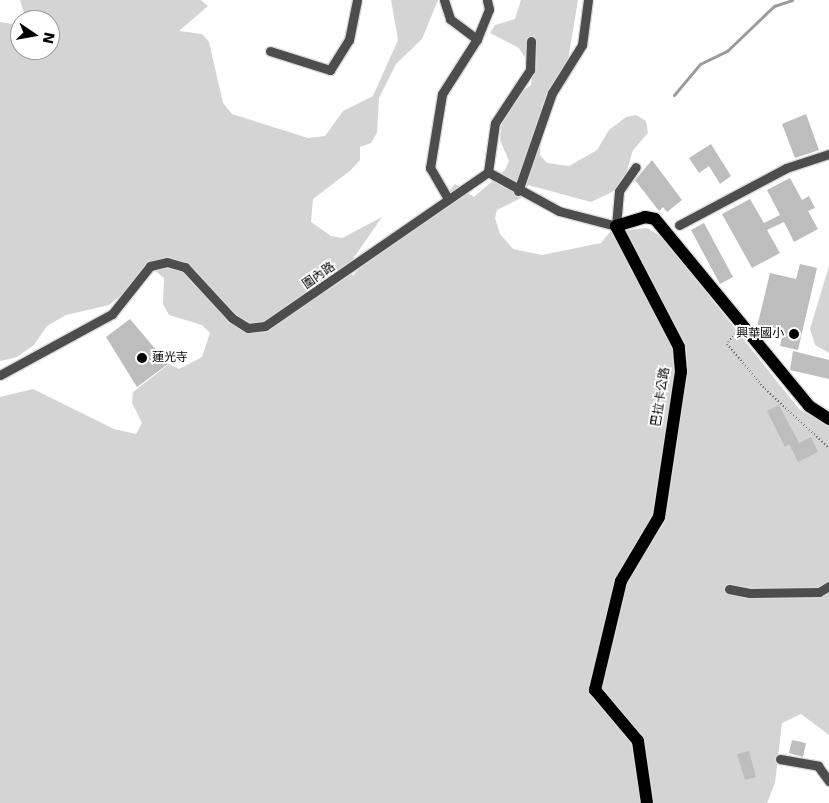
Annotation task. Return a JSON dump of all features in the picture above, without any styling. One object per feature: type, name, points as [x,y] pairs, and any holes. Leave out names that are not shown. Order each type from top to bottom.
[{"type":"main road","points":[[616,226],[644,217],[655,219],[809,406],[829,419]]},
{"type":"main road","name":"巴拉卡公路","points":[[616,226],[679,347],[681,372],[659,517],[621,581],[595,690],[638,741],[647,803]]},
{"type":"street","points":[[270,51],[330,70],[349,40],[357,0]]},
{"type":"street","points":[[444,0],[450,19],[477,39]]},
{"type":"street","points":[[447,197],[430,168],[430,155],[440,131],[442,94],[477,39],[489,9],[487,0]]},
{"type":"street","points":[[518,191],[552,93],[582,45],[588,0]]},
{"type":"street","points":[[531,41],[530,70],[495,123],[488,172],[518,191],[559,211],[616,226],[619,191],[636,166]]},
{"type":"street","points":[[679,225],[786,168],[829,154]]},
{"type":"street","name":"圍內路","points":[[0,375],[112,314],[150,266],[167,262],[184,267],[232,318],[248,328],[265,326],[326,287],[447,197],[488,172]]},
{"type":"street","points":[[729,589],[750,593],[819,592],[829,586]]},
{"type":"street","points":[[780,759],[818,766],[829,781]]},
{"type":"path","points":[[742,327],[727,344],[765,389],[829,448]]},
{"type":"shaded area","points":[[20,0],[201,0],[208,6],[179,31],[202,34],[209,42],[223,103],[232,114],[308,138],[325,136],[343,111],[373,96],[398,40],[391,0],[438,0],[422,39],[396,64],[379,98],[377,133],[371,143],[360,147],[360,160],[351,170],[313,199],[311,222],[331,236],[342,238],[382,217],[348,266],[353,276],[366,260],[429,217],[455,184],[474,197],[505,170],[509,161],[500,140],[502,116],[516,96],[531,85],[533,70],[519,48],[490,33],[495,25],[515,19],[521,0],[578,0],[567,66],[542,104],[540,155],[547,163],[569,166],[597,150],[609,130],[626,117],[636,115],[646,121],[648,133],[633,150],[623,184],[612,192],[591,202],[528,185],[521,198],[497,210],[495,218],[500,234],[513,249],[542,255],[601,243],[610,232],[647,228],[662,237],[799,409],[829,426],[829,735],[801,714],[782,723],[775,783],[767,803],[0,803],[0,397],[33,389],[114,429],[136,434],[142,423],[132,403],[133,392],[169,364],[179,369],[202,357],[210,333],[202,325],[169,315],[163,304],[164,278],[153,269],[109,305],[66,315],[47,326],[34,345],[17,357],[0,361],[0,22],[10,24],[10,60],[60,60],[60,10],[23,10]]},
{"type":"shaded area","points":[[829,266],[829,353],[815,345],[810,329]]},
{"type":"building","points":[[806,114],[819,150],[795,158],[782,124]]},
{"type":"building","points":[[711,144],[731,176],[720,184],[709,166],[699,173],[689,158]]},
{"type":"building","points":[[652,160],[682,200],[667,212],[663,207],[659,211],[635,180]]},
{"type":"building","points":[[790,178],[802,200],[809,196],[815,208],[808,211],[818,229],[794,242],[784,222],[767,230],[780,253],[752,268],[722,214],[750,199],[764,223],[780,215],[767,190]]},
{"type":"building","points":[[704,223],[733,277],[720,284],[691,230]]},
{"type":"building","points":[[800,264],[817,268],[798,350],[780,346],[783,333],[757,327],[770,273],[796,279]]},
{"type":"building","name":"蓮光寺","points":[[130,319],[168,364],[137,387],[106,337]]},
{"type":"building","points":[[793,351],[829,360],[829,379],[790,370]]},
{"type":"building","points":[[779,405],[799,443],[811,437],[818,452],[798,462],[789,444],[785,447],[767,411]]},
{"type":"building","points":[[792,740],[806,743],[803,757],[789,753]]},
{"type":"building","points":[[749,751],[756,777],[745,780],[737,754]]},
{"type":"waterway","points":[[674,95],[700,64],[727,51],[774,6],[792,0]]},
{"type":"place","name":"興華國小","points":[[794,334]]},
{"type":"place","name":"蓮光寺","points":[[142,358]]}]
